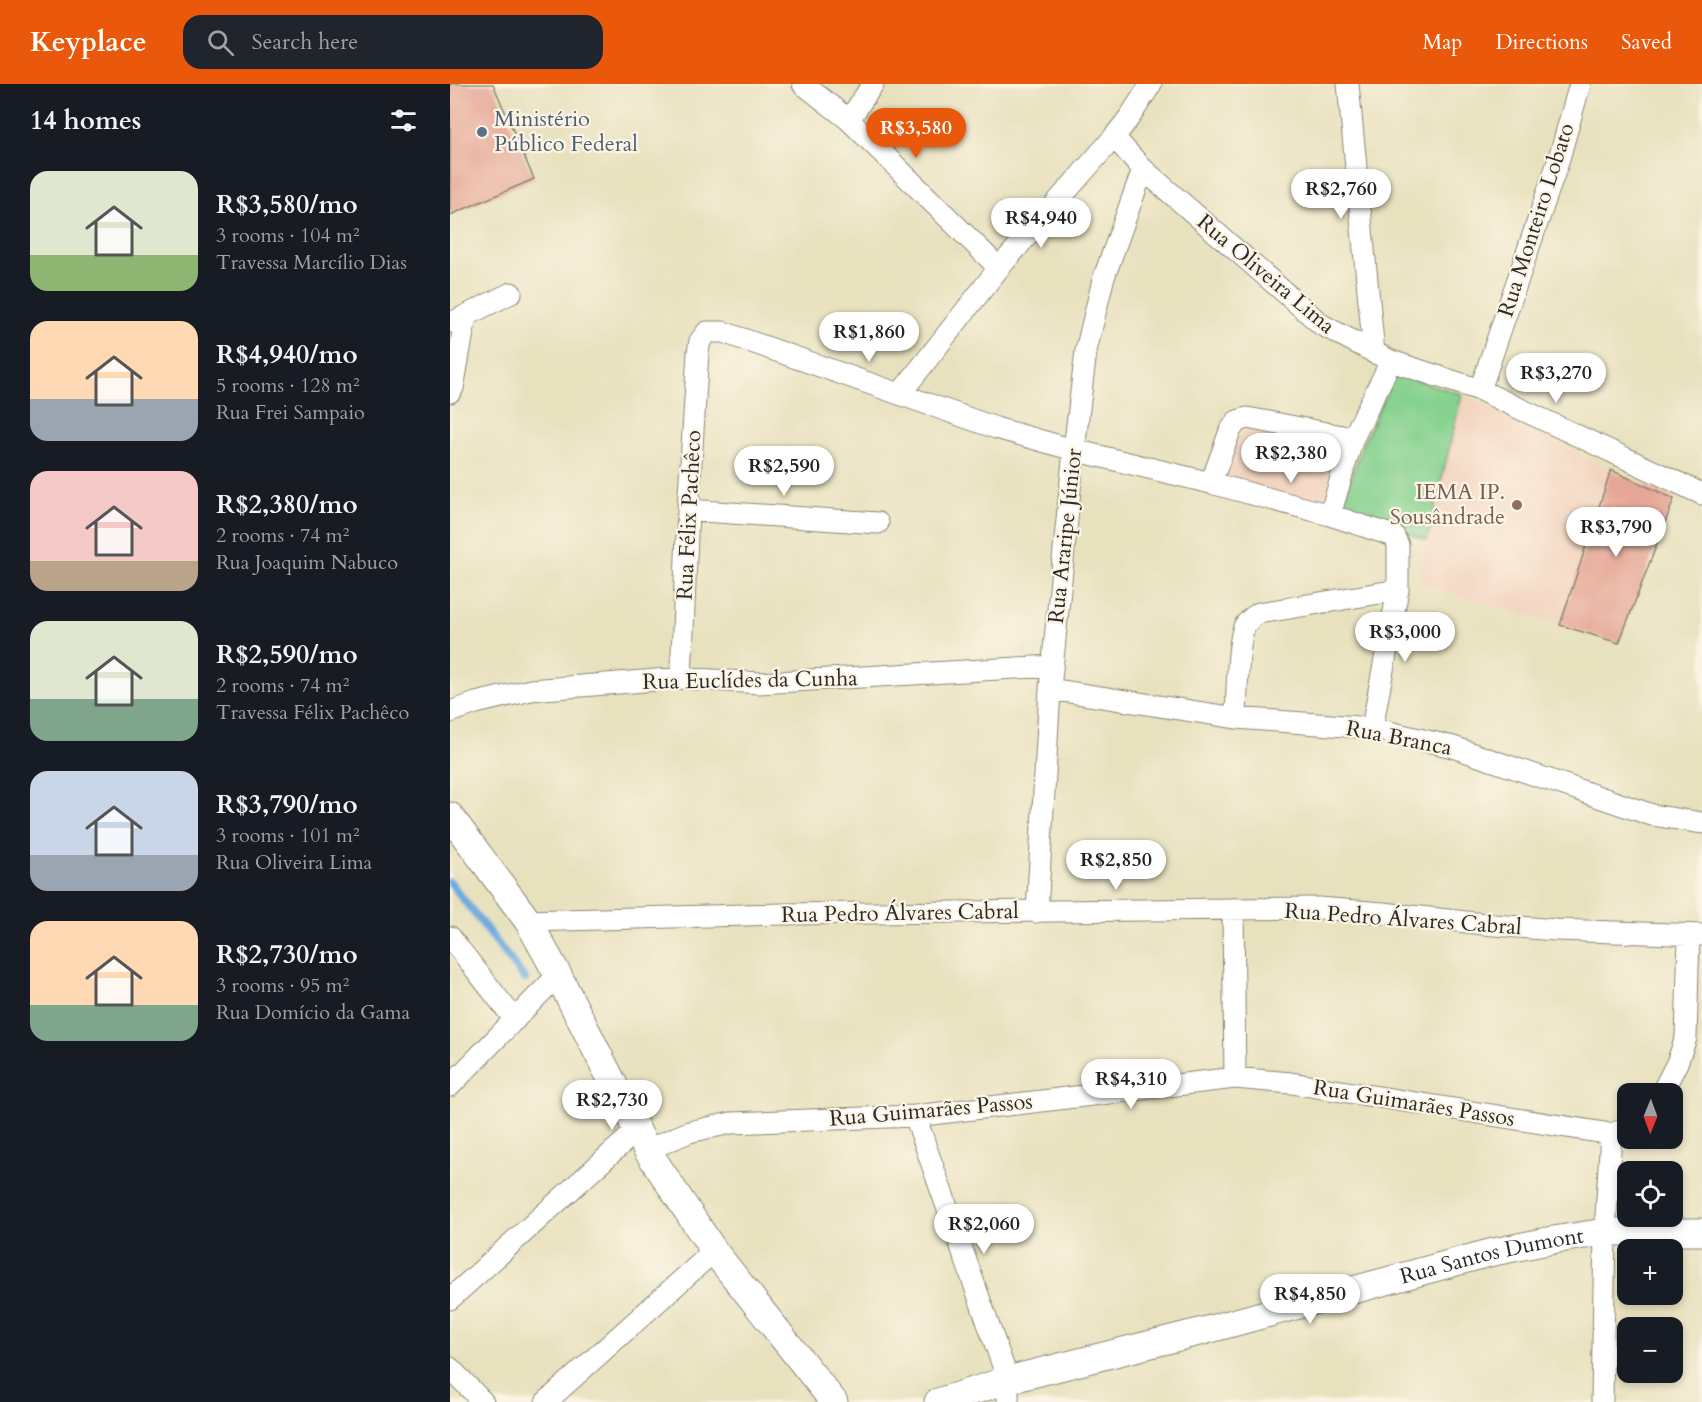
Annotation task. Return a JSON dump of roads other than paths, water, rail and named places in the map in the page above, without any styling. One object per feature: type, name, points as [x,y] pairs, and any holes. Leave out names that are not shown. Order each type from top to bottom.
[{"type":"street","points":[[802,84],[849,120],[999,268]]},
{"type":"street","points":[[849,120],[873,84]]},
{"type":"street","points":[[1151,84],[1114,137],[999,268],[900,394],[996,428],[1330,515],[1394,536],[1398,545],[1398,591],[1372,728]]},
{"type":"street","points":[[1330,515],[1353,438],[1383,357],[1348,84]]},
{"type":"street","name":"Rua Monteiro Lobato","points":[[1480,390],[1558,162],[1580,84]]},
{"type":"street","name":"Rua Oliveira Lima","points":[[1114,137],[1143,169],[1322,325],[1383,357],[1480,390],[1702,494]]},
{"type":"street","name":"Rua Araripe Júnior","points":[[1037,912],[1052,666],[1086,351],[1100,290],[1143,169]]},
{"type":"street","points":[[450,392],[453,388],[458,320],[511,293]]},
{"type":"street","name":"Rua Félix Pachêco","points":[[681,678],[688,510],[700,341],[707,332],[723,332],[900,394]]},
{"type":"street","points":[[1211,483],[1230,431],[1237,421],[1247,418],[1353,438]]},
{"type":"street","points":[[688,510],[878,523]]},
{"type":"street","points":[[1236,718],[1241,640],[1244,627],[1249,620],[1259,613],[1398,591]]},
{"type":"street","name":"Rua Euclídes da Cunha","points":[[450,712],[476,703],[531,690],[681,678],[759,683],[1052,666]]},
{"type":"street","name":"Rua Branca","points":[[1050,689],[1236,718],[1372,728],[1453,747],[1652,815],[1702,823]]},
{"type":"street","points":[[450,816],[528,921],[642,1140],[714,1251],[834,1402]]},
{"type":"street","name":"Rua Pedro Álvares Cabral","points":[[528,921],[784,914],[1318,908],[1383,912],[1556,930],[1696,935]]},
{"type":"street","points":[[1233,909],[1235,1078]]},
{"type":"street","points":[[1667,1083],[1677,1064],[1686,1038],[1696,935]]},
{"type":"street","points":[[450,938],[515,1020]]},
{"type":"street","points":[[450,1086],[558,975]]},
{"type":"street","name":"Rua Guimarães Passos","points":[[450,1299],[642,1140],[731,1124],[915,1116],[1235,1078],[1291,1083],[1617,1131]]},
{"type":"street","points":[[915,1116],[1008,1391]]},
{"type":"street","points":[[1602,1402],[1605,1232],[1617,1145]]},
{"type":"street","name":"Rua Santos Dumont","points":[[938,1402],[1008,1391],[1207,1330],[1489,1253],[1605,1232],[1702,1232]]},
{"type":"street","points":[[546,1402],[714,1251]]},
{"type":"street","points":[[450,1368],[483,1402]]},
{"type":"waterway","points":[[450,882],[525,979]]},
{"type":"place","name":"Ministério Público Federal","points":[[482,132]]},
{"type":"place","name":"IEMA IP. Sousândrade","points":[[1517,505]]}]
